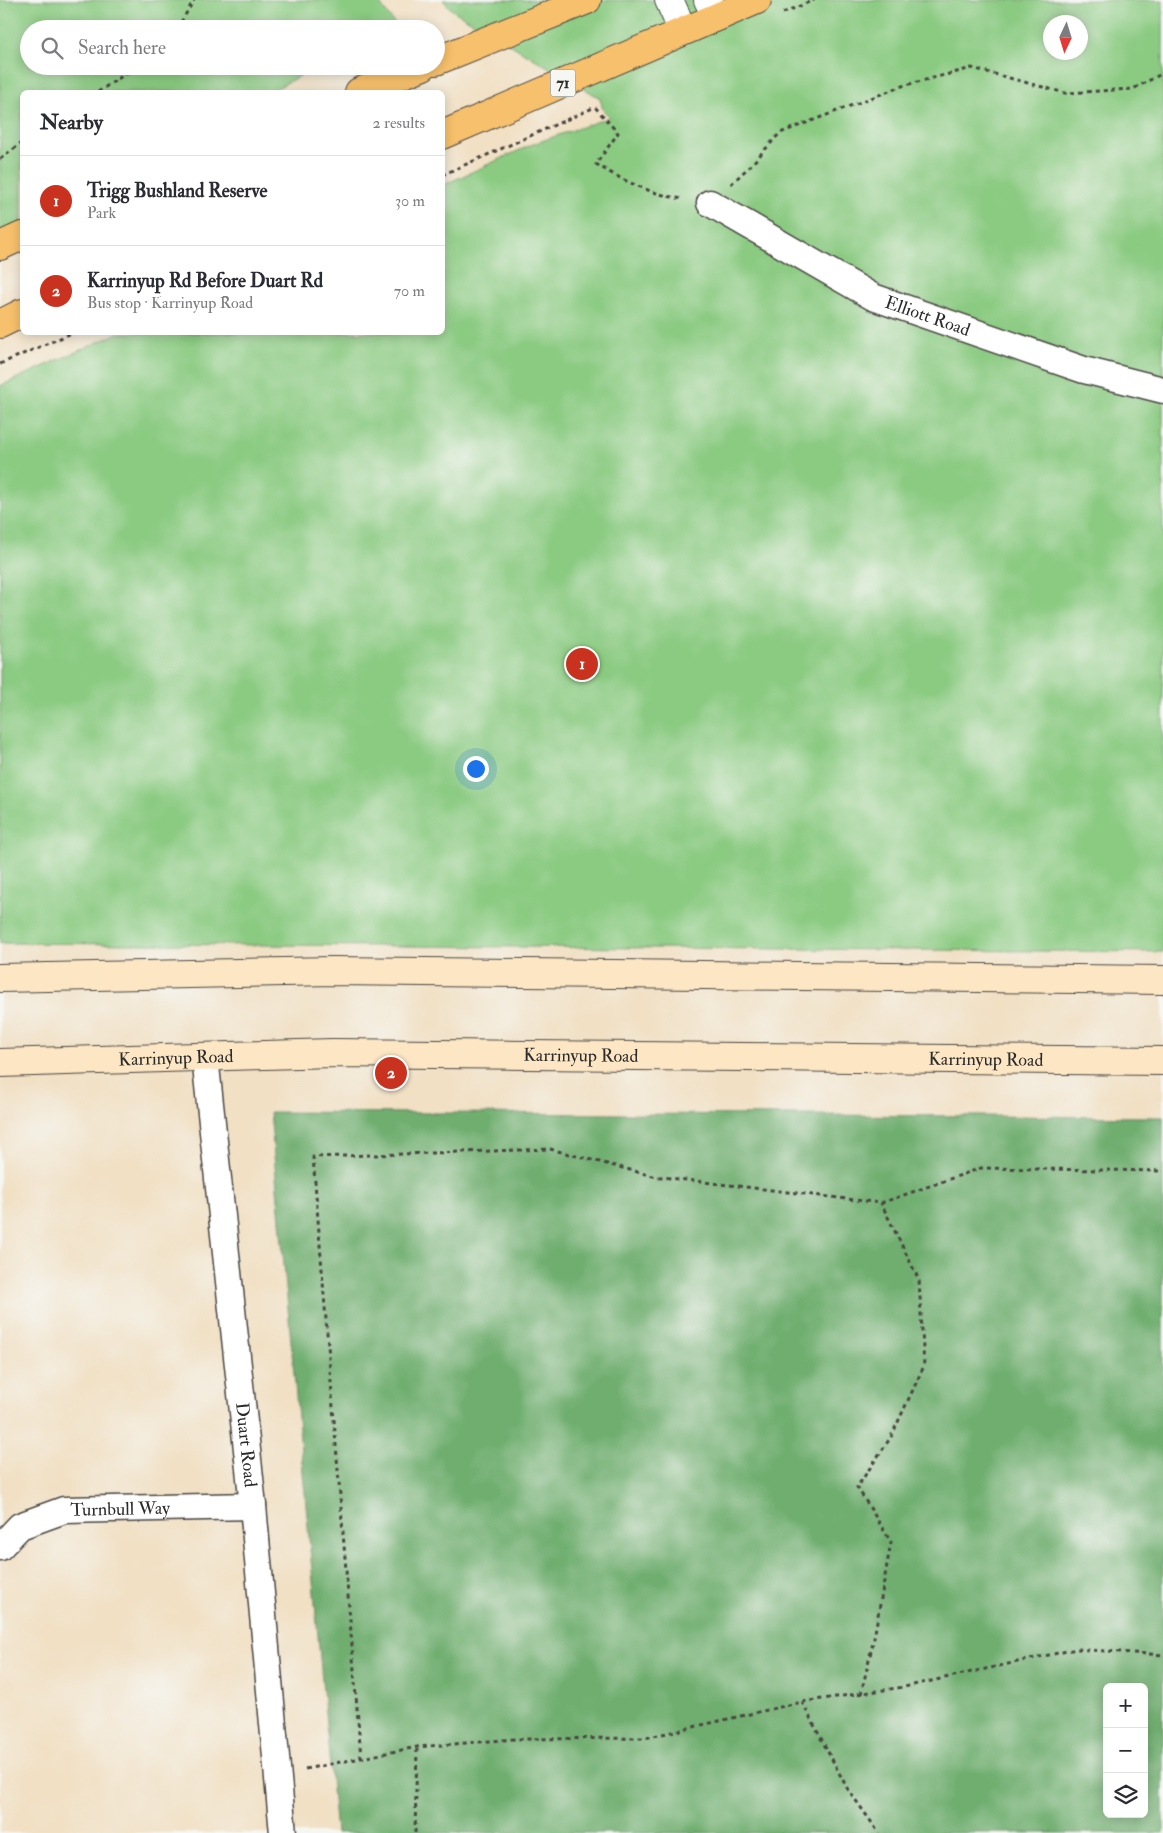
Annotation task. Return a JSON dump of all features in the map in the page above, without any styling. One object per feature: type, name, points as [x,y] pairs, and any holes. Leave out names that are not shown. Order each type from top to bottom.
[{"type":"highway","points":[[445,57],[550,8],[587,0]]},
{"type":"highway","name":"71","points":[[445,134],[683,32],[712,8],[757,0]]},
{"type":"highway","points":[[364,90],[401,75]]},
{"type":"highway","points":[[0,246],[20,237]]},
{"type":"highway","points":[[0,324],[20,314]]},
{"type":"main road","points":[[0,978],[332,971],[1163,980]]},
{"type":"main road","name":"Karrinyup Road","points":[[0,1063],[342,1053],[1163,1061]]},
{"type":"street","points":[[669,0],[683,32]]},
{"type":"street","name":"Elliott Road","points":[[710,203],[873,297],[1084,370],[1163,390]]},
{"type":"street","name":"Duart Road","points":[[205,1057],[252,1506],[283,1833]]},
{"type":"street","name":"Turnbull Way","points":[[0,1547],[20,1526],[64,1510],[252,1506]]},
{"type":"path","points":[[182,20],[194,0]]},
{"type":"path","points":[[445,174],[595,108],[618,133],[596,164],[610,173],[667,197],[710,203],[751,165],[780,133],[902,86],[972,68],[1065,93],[1133,89],[1163,73]]},
{"type":"path","points":[[101,90],[124,75]]},
{"type":"path","points":[[0,159],[20,145]]},
{"type":"path","points":[[0,364],[67,335]]},
{"type":"path","points":[[361,1758],[313,1157],[550,1149],[653,1176],[881,1202],[981,1168],[1163,1171]]},
{"type":"path","points":[[861,1694],[874,1638],[891,1542],[857,1487],[891,1437],[924,1366],[919,1280],[881,1202]]},
{"type":"path","points":[[278,1774],[417,1747],[515,1739],[645,1738],[802,1702],[904,1687],[1076,1649],[1163,1655]]},
{"type":"path","points":[[802,1702],[847,1788],[879,1833]]},
{"type":"path","points":[[415,1833],[417,1747]]},
{"type":"green space","points":[[0,0],[377,0],[392,20],[20,20],[20,75],[301,75],[274,90],[20,90],[20,229],[0,241]]},
{"type":"green space","points":[[443,0],[1163,0],[1163,952],[0,943],[0,386],[114,335],[445,335],[445,184],[533,144],[610,117],[603,110],[600,98],[452,10]]},
{"type":"green space","points":[[270,1112],[1163,1117],[1163,1833],[336,1833]]},
{"type":"place","name":"Trigg Bushland Reserve","points":[[582,664]]},
{"type":"place","name":"Karrinyup Rd Before Duart Rd","points":[[391,1073]]}]
